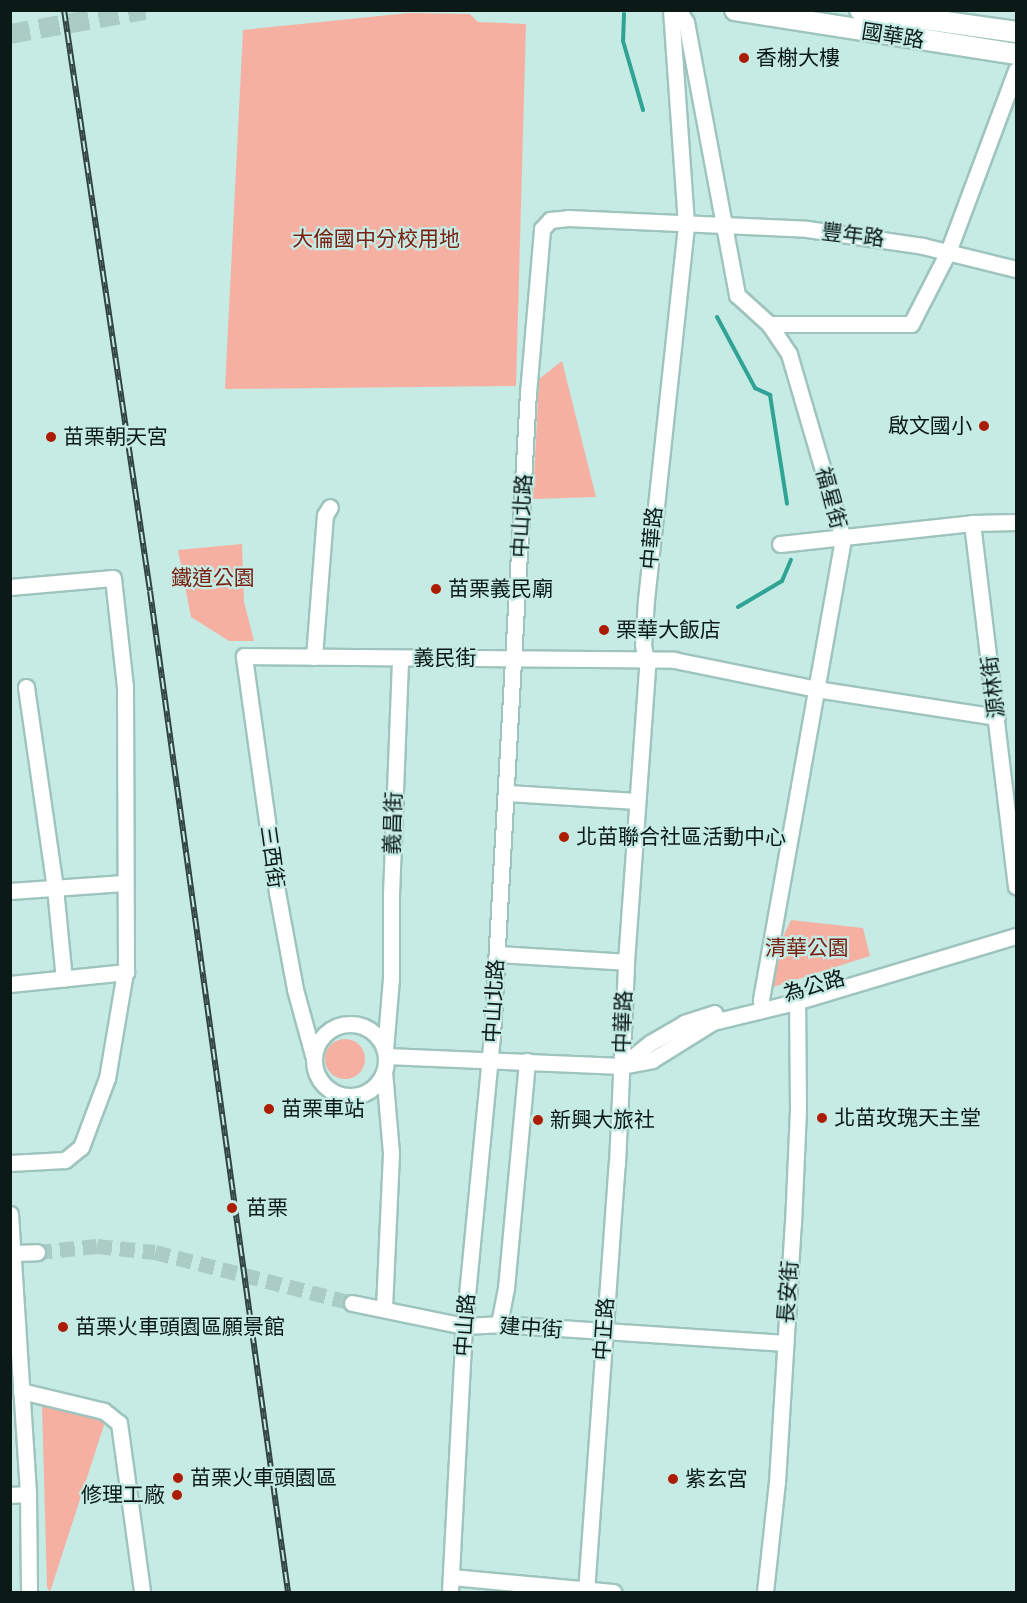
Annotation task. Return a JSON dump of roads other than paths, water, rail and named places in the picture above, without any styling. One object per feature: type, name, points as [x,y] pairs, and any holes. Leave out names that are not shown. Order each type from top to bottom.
[{"type":"main road","name":"國華路","points":[[735,10],[1017,54]]},
{"type":"main road","name":"國華路","points":[[860,10],[1017,32]]},
{"type":"street","name":"中華路","points":[[622,1066],[626,962],[646,659],[643,645],[654,504],[686,225],[671,10]]},
{"type":"street","name":"福星街","points":[[678,10],[686,22],[694,82],[727,225],[737,295],[769,324],[789,354],[843,539],[761,1005]]},
{"type":"street","points":[[769,324],[911,324],[948,252],[1017,70]]},
{"type":"street","name":"中山北路","points":[[490,1059],[507,793],[513,656],[542,229],[550,220],[568,218],[686,225]]},
{"type":"street","name":"豐年路","points":[[686,225],[727,225],[855,235],[948,252],[1017,269]]},
{"type":"street","points":[[314,657],[325,515],[330,507]]},
{"type":"street","points":[[780,544],[843,539],[972,523],[1017,522]]},
{"type":"street","name":"源林街","points":[[972,523],[997,717],[1010,769],[1017,886]]},
{"type":"street","points":[[10,587],[113,578],[125,686],[126,972],[107,1078],[81,1147],[65,1160],[10,1163]]},
{"type":"street","name":"義民街","points":[[244,656],[400,658],[513,656],[646,659],[729,669],[816,689],[997,717]]},
{"type":"street","name":"三西街","points":[[244,656],[277,891],[295,990],[313,1055]]},
{"type":"street","name":"義昌街","points":[[390,988],[400,658]]},
{"type":"street","points":[[26,687],[55,888],[64,979]]},
{"type":"street","points":[[507,793],[637,801]]},
{"type":"street","points":[[10,891],[124,883]]},
{"type":"street","name":"為公路","points":[[798,996],[1017,925]]},
{"type":"street","name":"為公路","points":[[622,1066],[650,1043],[684,1023],[798,996],[1017,936]]},
{"type":"street","points":[[497,954],[626,962]]},
{"type":"street","points":[[10,984],[126,972]]},
{"type":"street","points":[[384,1072],[370,1090],[360,1095],[337,1094],[318,1079],[313,1055],[316,1044],[332,1028],[383,1016],[390,988]]},
{"type":"street","points":[[384,1308],[391,1153],[384,1072],[390,988]]},
{"type":"street","name":"長安街","points":[[765,1593],[785,1343],[798,1109],[798,996]]},
{"type":"street","points":[[355,1024],[374,1032],[385,1053]]},
{"type":"street","points":[[385,1053],[622,1066]]},
{"type":"street","name":"中山路","points":[[451,1585],[464,1326],[490,1059]]},
{"type":"street","points":[[499,1324],[506,1288],[527,1061]]},
{"type":"street","name":"中正路","points":[[586,1592],[622,1066]]},
{"type":"street","points":[[10,1214],[14,1253],[14,1306],[28,1494],[29,1593]]},
{"type":"street","points":[[14,1253],[37,1252]]},
{"type":"street","name":"建中街","points":[[352,1303],[464,1326],[499,1324],[603,1333],[785,1343]]},
{"type":"street","points":[[21,1391],[104,1412],[119,1423],[142,1593]]},
{"type":"street","points":[[10,1495],[28,1494]]},
{"type":"street","points":[[451,1585],[613,1593]]},
{"type":"waterway","points":[[624,14],[623,41],[643,110]]},
{"type":"waterway","points":[[717,317],[755,388],[770,395],[787,504]]},
{"type":"waterway","points":[[738,607],[782,581],[791,560]]},
{"type":"tunnel","points":[[10,34],[145,10]]},
{"type":"tunnel","points":[[37,1252],[97,1246],[155,1252],[352,1303]]},
{"type":"railway","points":[[64,10],[150,591],[288,1592]]},
{"type":"place","name":"香榭大樓","points":[[744,58]]},
{"type":"place","name":"啟文國小","points":[[984,426]]},
{"type":"place","name":"苗栗朝天宮","points":[[51,437]]},
{"type":"place","name":"苗栗義民廟","points":[[436,589]]},
{"type":"place","name":"栗華大飯店","points":[[604,630]]},
{"type":"place","name":"北苗聯合社區活動中心","points":[[564,837]]},
{"type":"place","name":"苗栗車站","points":[[269,1109]]},
{"type":"place","name":"北苗玫瑰天主堂","points":[[822,1118]]},
{"type":"place","name":"新興大旅社","points":[[538,1120]]},
{"type":"place","name":"苗栗","points":[[232,1208]]},
{"type":"place","name":"苗栗火車頭園區願景館","points":[[63,1327]]},
{"type":"place","name":"苗栗火車頭園區","points":[[178,1478]]},
{"type":"place","name":"紫玄宮","points":[[673,1479]]},
{"type":"place","name":"修理工廠","points":[[177,1495]]},
{"type":"park label","name":"大倫國中分校用地","points":[[376,239]]},
{"type":"park label","name":"鐵道公園","points":[[213,578]]},
{"type":"park label","name":"清華公園","points":[[807,948]]}]
